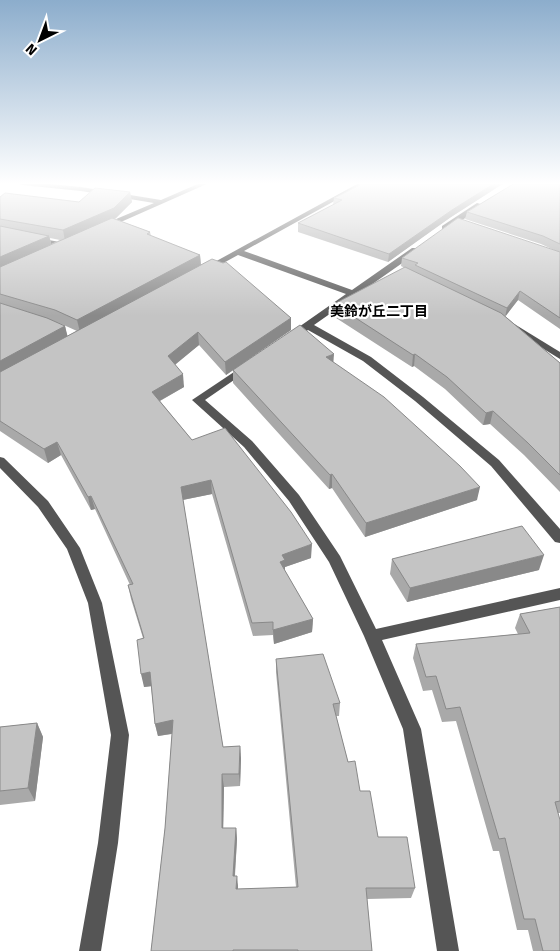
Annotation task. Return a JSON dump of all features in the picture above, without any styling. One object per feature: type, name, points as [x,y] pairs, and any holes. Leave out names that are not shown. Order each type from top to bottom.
[{"type":"street","points":[[101,229],[105,227]]},
{"type":"street","points":[[194,276],[283,227]]},
{"type":"street","points":[[439,232],[448,227]]},
{"type":"street","points":[[0,233],[66,245]]},
{"type":"street","points":[[49,252],[74,241]]},
{"type":"street","points":[[276,347],[352,293],[396,269],[424,244]]},
{"type":"street","points":[[238,252],[352,293]]},
{"type":"street","points":[[502,321],[519,329],[560,356]]},
{"type":"street","points":[[308,326],[367,359],[419,398],[494,464],[560,538]]},
{"type":"street","points":[[253,363],[198,400],[248,444],[294,498],[335,560],[372,636],[412,729],[448,951]]},
{"type":"street","points":[[0,461],[43,504],[73,548],[95,603],[120,735],[108,843],[90,951]]},
{"type":"street","points":[[372,636],[560,594]]},
{"type":"building","points":[[0,227],[49,236],[0,257]]},
{"type":"building","points":[[48,227],[69,227],[63,230]]},
{"type":"building","points":[[91,227],[137,227],[150,232],[147,234],[200,255],[77,320],[55,310],[0,294],[0,267]]},
{"type":"building","points":[[311,227],[427,227],[389,254]]},
{"type":"building","points":[[445,227],[486,227],[560,252],[560,318],[520,291],[507,308],[415,265],[418,263],[402,258]]},
{"type":"building","points":[[516,227],[560,227],[560,244],[543,236]]},
{"type":"building","points":[[212,259],[223,263],[226,262],[291,318],[225,362],[198,332],[168,356],[183,374],[152,392],[192,440],[225,428],[291,512],[312,544],[282,555],[285,560],[280,562],[313,619],[273,630],[273,622],[252,623],[211,480],[181,487],[223,747],[240,746],[239,774],[222,774],[222,828],[236,828],[233,876],[237,876],[236,889],[298,887],[276,659],[323,654],[340,703],[333,704],[348,762],[355,761],[360,791],[370,791],[378,837],[407,837],[415,888],[366,888],[372,951],[151,951],[165,828],[173,720],[155,724],[150,672],[141,674],[137,640],[144,638],[128,585],[133,584],[91,496],[88,497],[57,442],[44,449],[0,421],[0,372]]},
{"type":"building","points":[[405,267],[501,313],[560,363],[560,475],[493,411],[486,413],[447,377],[415,354],[413,355],[334,304]]},
{"type":"building","points":[[0,303],[47,318],[65,326],[0,361]]},
{"type":"building","points":[[300,325],[334,354],[326,357],[384,397],[460,466],[480,487],[366,523],[332,474],[330,475],[233,370]]},
{"type":"building","points":[[522,526],[544,555],[410,588],[392,559]]},
{"type":"building","points":[[560,607],[560,801],[555,802],[560,820],[560,951],[543,951],[535,919],[524,919],[505,838],[499,839],[460,707],[446,709],[436,676],[426,677],[416,644],[530,633],[520,614]]},
{"type":"building","points":[[37,723],[28,788],[0,791],[0,727]]},
{"type":"district","name":"美鈴が丘二丁目","points":[[379,311]]}]
